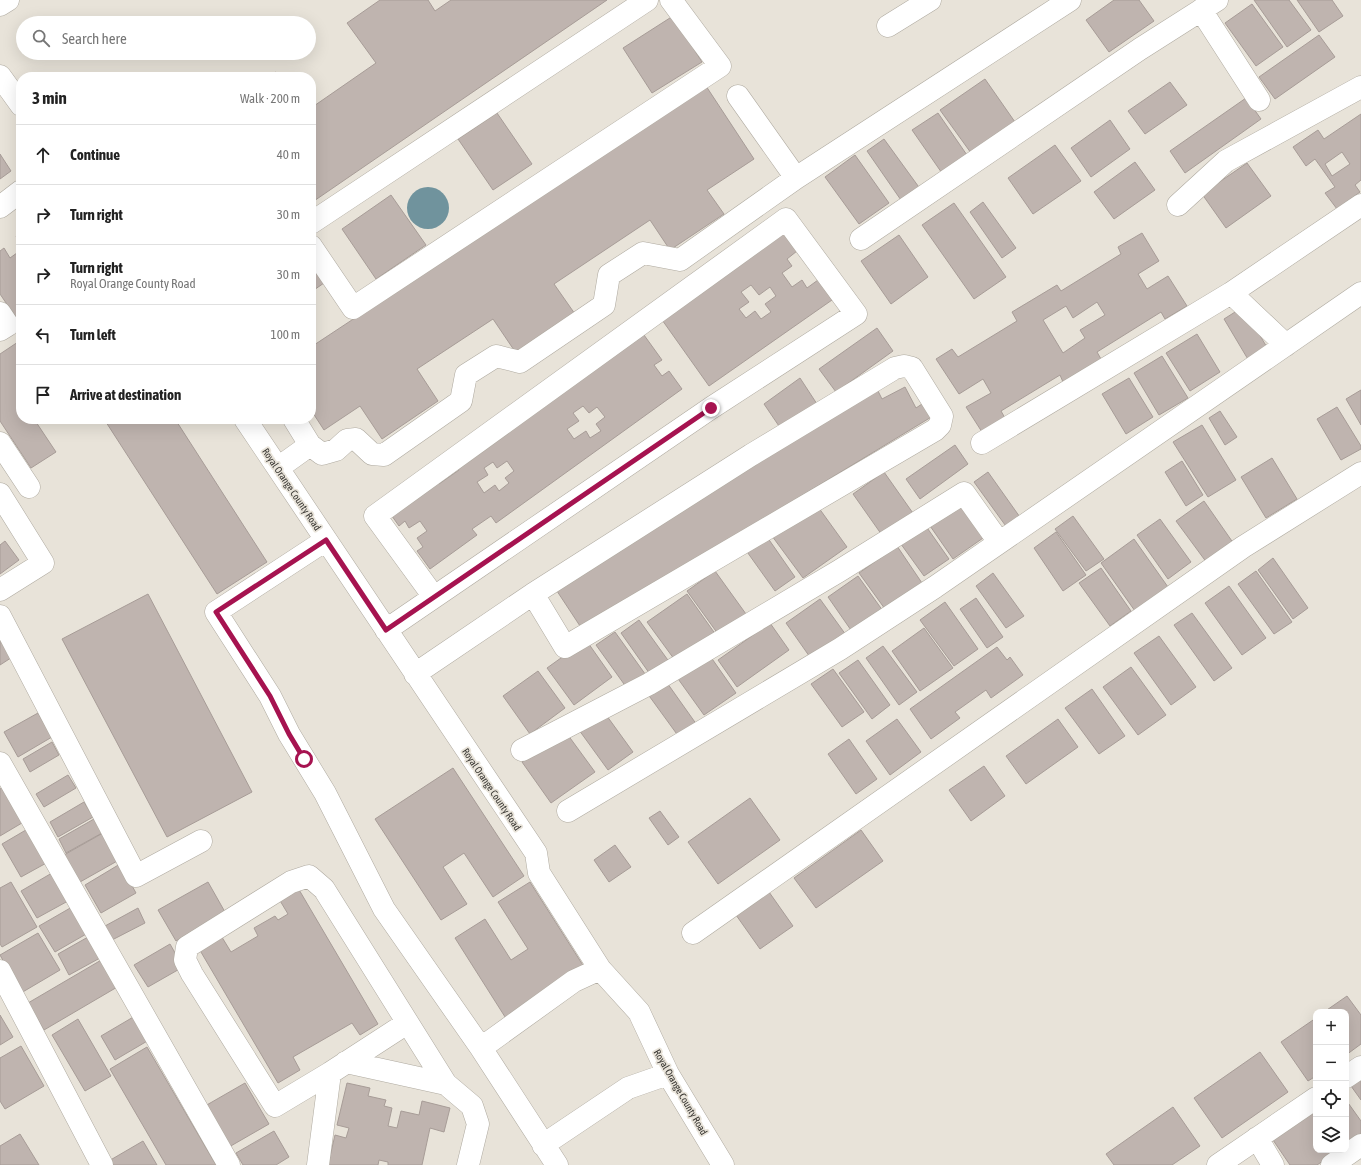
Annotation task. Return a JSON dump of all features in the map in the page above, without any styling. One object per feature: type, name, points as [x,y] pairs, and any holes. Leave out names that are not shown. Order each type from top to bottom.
[{"type":"street","points":[[0,5],[8,0]]},
{"type":"street","points":[[316,220],[647,0]]},
{"type":"street","points":[[316,253],[353,308],[720,66],[671,0]]},
{"type":"street","points":[[888,26],[930,0]]},
{"type":"street","points":[[297,424],[310,445],[322,454],[336,450],[347,440],[356,439],[372,454],[384,455],[461,401],[466,375],[496,356],[520,362],[604,305],[608,275],[643,253],[680,260],[796,178],[1070,0]]},
{"type":"street","points":[[861,239],[1140,49],[1209,5],[1259,100]]},
{"type":"street","points":[[0,76],[16,98]]},
{"type":"street","points":[[1178,205],[1226,161],[1361,87]]},
{"type":"street","points":[[738,96],[796,178]]},
{"type":"street","points":[[0,207],[16,195]]},
{"type":"street","points":[[982,443],[1231,293],[1361,205]]},
{"type":"street","points":[[386,630],[711,408],[856,314],[786,219],[375,516],[434,597]]},
{"type":"street","points":[[1231,293],[1286,344]]},
{"type":"street","points":[[568,811],[840,649],[935,587],[1361,293]]},
{"type":"street","points":[[0,313],[8,325],[0,330]]},
{"type":"street","points":[[415,674],[533,594],[751,455],[895,368],[904,366],[912,368],[942,416],[940,425],[935,430],[565,647],[533,594]]},
{"type":"street","name":"Royal Orange County Road","points":[[248,424],[536,853],[539,873],[600,969],[639,1012],[668,1074],[723,1165]]},
{"type":"street","points":[[0,443],[29,486]]},
{"type":"street","points":[[278,468],[310,445]]},
{"type":"street","points":[[693,933],[1243,547],[1361,473]]},
{"type":"street","points":[[522,750],[649,684],[839,571],[964,493],[999,542]]},
{"type":"street","points":[[0,494],[43,563],[0,590]]},
{"type":"street","points":[[326,540],[216,612],[270,696],[289,734],[325,793],[384,909],[481,1048],[557,1165]]},
{"type":"street","points":[[0,616],[136,876],[201,841]]},
{"type":"street","points":[[0,763],[229,1165]]},
{"type":"street","points":[[407,1023],[275,1106],[192,974],[186,960],[187,947],[291,882],[308,876],[324,889],[446,1084],[472,1106],[478,1124],[468,1165]]},
{"type":"street","points":[[481,1048],[574,981],[600,969]]},
{"type":"street","points":[[0,971],[102,1165]]},
{"type":"street","points":[[338,1067],[446,1084]]},
{"type":"street","points":[[318,1165],[338,1067]]},
{"type":"street","points":[[1349,1075],[1361,1067]]},
{"type":"street","points":[[543,1144],[628,1088],[668,1074]]},
{"type":"street","points":[[1218,1165],[1313,1100]]},
{"type":"street","points":[[1257,1138],[1273,1165]]},
{"type":"street","points":[[1332,1165],[1361,1145]]},
{"type":"water","points":[[428,187],[443,193],[449,208],[443,223],[428,229],[413,223],[407,208],[413,193]]},
{"type":"building","points":[[380,0],[428,0],[435,11],[451,0],[607,0],[316,200],[316,105],[376,63],[347,23]]},
{"type":"building","points":[[1114,0],[1139,0],[1154,21],[1109,52],[1086,20]]},
{"type":"building","points":[[1254,0],[1289,0],[1311,30],[1287,47]]},
{"type":"building","points":[[1297,0],[1332,0],[1343,16],[1319,32]]},
{"type":"building","points":[[1252,4],[1283,47],[1256,66],[1225,23]]},
{"type":"building","points":[[673,16],[702,62],[652,93],[623,48]]},
{"type":"building","points":[[1319,35],[1335,57],[1275,99],[1259,77]]},
{"type":"building","points":[[985,79],[1015,122],[971,153],[940,110]]},
{"type":"building","points":[[1170,82],[1187,105],[1145,134],[1128,111]]},
{"type":"building","points":[[706,86],[754,159],[707,190],[724,214],[670,250],[650,220],[554,284],[575,314],[516,353],[493,319],[417,369],[438,401],[382,439],[360,406],[324,430],[316,418],[316,344]]},
{"type":"building","points":[[1246,98],[1261,119],[1185,173],[1170,151]]},
{"type":"building","points":[[497,113],[532,164],[493,190],[458,139]]},
{"type":"building","points":[[938,113],[969,158],[944,176],[912,130]]},
{"type":"building","points":[[1361,114],[1361,180],[1355,185],[1360,192],[1337,209],[1325,193],[1335,187],[1315,159],[1306,166],[1293,147],[1318,130],[1324,139]],"holes":[[[1342,152],[1350,164],[1332,176],[1325,164]]]},
{"type":"building","points":[[1110,120],[1130,149],[1091,177],[1071,148]]},
{"type":"building","points":[[884,139],[921,190],[903,203],[867,151]]},
{"type":"building","points":[[1055,145],[1081,181],[1033,214],[1008,178]]},
{"type":"building","points":[[0,154],[11,171],[0,179]]},
{"type":"building","points":[[855,155],[889,203],[859,224],[825,177]]},
{"type":"building","points":[[1135,162],[1155,190],[1114,219],[1094,192]]},
{"type":"building","points":[[1247,163],[1271,196],[1226,228],[1202,194]]},
{"type":"building","points":[[391,195],[426,245],[376,279],[342,229]]},
{"type":"building","points":[[983,202],[1016,248],[1002,258],[970,212]]},
{"type":"building","points":[[954,203],[1006,277],[974,299],[922,225]]},
{"type":"building","points":[[783,230],[797,251],[787,259],[792,266],[782,273],[792,287],[802,280],[807,288],[818,280],[832,300],[709,386],[660,317]],"holes":[[[751,285],[759,295],[770,287],[776,296],[765,304],[771,312],[761,319],[755,311],[746,318],[739,309],[749,302],[741,292]]]},
{"type":"building","points":[[1142,233],[1159,261],[1138,274],[1147,289],[1168,276],[1187,306],[1165,319],[1161,312],[1097,352],[1101,359],[1063,382],[1060,375],[1001,411],[1005,418],[982,432],[966,407],[991,393],[983,379],[959,394],[936,359],[952,349],[958,357],[1017,321],[1012,312],[1057,285],[1061,291],[1121,254],[1118,247]],"holes":[[[1097,302],[1105,315],[1080,330],[1085,338],[1063,353],[1043,320],[1066,306],[1073,318]]]},
{"type":"building","points":[[899,235],[928,277],[891,304],[861,261]]},
{"type":"building","points":[[4,248],[10,258],[16,254],[16,318],[0,294],[0,251]]},
{"type":"building","points":[[316,272],[324,283],[316,289]]},
{"type":"building","points":[[1243,307],[1268,349],[1249,361],[1224,319]]},
{"type":"building","points":[[877,328],[893,351],[836,392],[819,369]]},
{"type":"building","points":[[1197,334],[1220,372],[1190,391],[1166,353]]},
{"type":"building","points":[[644,335],[662,360],[654,365],[662,376],[669,371],[682,389],[496,523],[491,516],[472,529],[477,535],[430,569],[417,551],[423,547],[417,538],[427,531],[420,521],[409,528],[405,521],[399,526],[387,509],[434,476],[439,484],[459,470],[453,461],[504,435]],"holes":[[[583,406],[589,413],[597,407],[605,417],[596,424],[601,431],[590,438],[586,431],[574,439],[567,429],[579,421],[573,413]],[[507,461],[514,471],[505,478],[509,483],[499,491],[495,485],[484,493],[477,482],[488,475],[484,468],[493,462],[497,468]]]},
{"type":"building","points":[[16,343],[16,424],[37,424],[56,452],[31,468],[0,421],[0,354]]},
{"type":"building","points":[[1162,356],[1188,398],[1159,415],[1134,373]]},
{"type":"building","points":[[800,378],[817,404],[781,429],[764,404]]},
{"type":"building","points":[[1129,378],[1153,417],[1126,434],[1102,394]]},
{"type":"building","points":[[875,385],[882,399],[905,387],[916,408],[925,402],[933,416],[582,629],[553,585]]},
{"type":"building","points":[[1361,390],[1361,425],[1346,399]]},
{"type":"building","points":[[1337,407],[1361,446],[1361,449],[1341,460],[1317,419]]},
{"type":"building","points":[[1220,411],[1237,437],[1225,445],[1209,418]]},
{"type":"building","points":[[107,424],[178,424],[267,562],[217,594]]},
{"type":"building","points":[[1202,425],[1236,480],[1208,497],[1173,442]]},
{"type":"building","points":[[955,445],[968,464],[920,499],[906,479]]},
{"type":"building","points":[[1272,458],[1297,499],[1266,518],[1241,477]]},
{"type":"building","points":[[1182,461],[1203,495],[1186,506],[1165,472]]},
{"type":"building","points":[[884,472],[915,516],[884,538],[853,494]]},
{"type":"building","points":[[988,472],[1022,520],[1008,529],[974,482]]},
{"type":"building","points":[[961,500],[986,536],[953,559],[928,523]]},
{"type":"building","points":[[1204,501],[1234,544],[1207,563],[1176,521]]},
{"type":"building","points":[[816,504],[847,547],[803,578],[772,536]]},
{"type":"building","points":[[1073,516],[1104,559],[1086,571],[1055,529]]},
{"type":"building","points":[[1160,519],[1191,562],[1168,579],[1137,535]]},
{"type":"building","points":[[923,522],[949,559],[924,576],[898,540]]},
{"type":"building","points":[[1056,532],[1086,575],[1063,591],[1034,548]]},
{"type":"building","points":[[765,534],[795,577],[775,591],[745,549]]},
{"type":"building","points":[[1134,539],[1168,587],[1135,611],[1101,563]]},
{"type":"building","points":[[5,541],[19,560],[0,574],[0,545]]},
{"type":"building","points":[[897,546],[922,583],[885,609],[859,573]]},
{"type":"building","points":[[1273,558],[1308,608],[1293,619],[1258,570]]},
{"type":"building","points":[[1101,568],[1131,611],[1110,626],[1079,583]]},
{"type":"building","points":[[715,571],[746,614],[718,634],[687,591]]},
{"type":"building","points":[[1256,571],[1292,622],[1274,634],[1238,584]]},
{"type":"building","points":[[993,573],[1024,616],[1006,628],[976,586]]},
{"type":"building","points":[[858,576],[883,611],[853,633],[828,597]]},
{"type":"building","points":[[1229,586],[1266,638],[1242,655],[1205,603]]},
{"type":"building","points":[[148,594],[252,792],[167,837],[62,639]]},
{"type":"building","points":[[687,594],[716,635],[677,663],[647,622]]},
{"type":"building","points":[[976,598],[1003,637],[987,648],[960,609]]},
{"type":"building","points":[[820,599],[846,635],[812,660],[786,623]]},
{"type":"building","points":[[945,602],[978,649],[954,666],[920,620]]},
{"type":"building","points":[[1192,613],[1232,668],[1214,681],[1174,625]]},
{"type":"building","points":[[639,620],[670,663],[652,677],[621,633]]},
{"type":"building","points":[[770,623],[789,650],[737,687],[718,660]]},
{"type":"building","points":[[924,628],[953,668],[920,691],[892,651]]},
{"type":"building","points":[[615,632],[648,678],[629,691],[596,645]]},
{"type":"building","points":[[1159,636],[1196,687],[1171,705],[1134,653]]},
{"type":"building","points":[[0,638],[17,654],[0,665]]},
{"type":"building","points":[[586,640],[612,677],[574,705],[547,668]]},
{"type":"building","points":[[883,646],[917,692],[899,705],[866,658]]},
{"type":"building","points":[[997,647],[1007,660],[1010,657],[1023,675],[991,698],[986,690],[955,712],[960,718],[931,739],[910,709]]},
{"type":"building","points":[[708,653],[736,693],[704,715],[676,676]]},
{"type":"building","points":[[858,660],[890,705],[872,719],[839,673]]},
{"type":"building","points":[[1131,667],[1166,715],[1138,735],[1103,687]]},
{"type":"building","points":[[833,669],[864,712],[842,727],[811,684]]},
{"type":"building","points":[[538,671],[565,708],[530,734],[503,696]]},
{"type":"building","points":[[665,680],[697,725],[679,737],[647,693]]},
{"type":"building","points":[[1092,689],[1125,736],[1099,754],[1065,708]]},
{"type":"building","points":[[604,712],[633,752],[608,770],[579,730]]},
{"type":"building","points":[[38,713],[52,737],[18,757],[4,732]]},
{"type":"building","points":[[897,719],[921,752],[890,775],[866,741]]},
{"type":"building","points":[[1058,719],[1078,747],[1026,784],[1006,756]]},
{"type":"building","points":[[565,731],[595,772],[551,803],[522,762]]},
{"type":"building","points":[[849,739],[877,779],[856,794],[828,754]]},
{"type":"building","points":[[52,742],[59,755],[30,772],[23,759]]},
{"type":"building","points":[[984,766],[1005,796],[971,821],[949,790]]},
{"type":"building","points":[[453,768],[524,876],[493,897],[464,853],[443,867],[467,904],[441,920],[375,819]]},
{"type":"building","points":[[68,775],[76,788],[44,807],[36,794]]},
{"type":"building","points":[[6,785],[27,820],[0,836],[0,789]]},
{"type":"building","points":[[750,798],[780,840],[718,884],[688,842]]},
{"type":"building","points":[[84,802],[93,817],[58,837],[50,822]]},
{"type":"building","points":[[660,811],[679,837],[668,845],[649,818]]},
{"type":"building","points":[[94,819],[102,833],[66,853],[59,839]]},
{"type":"building","points":[[31,827],[50,861],[21,877],[2,844]]},
{"type":"building","points":[[861,830],[883,861],[816,908],[794,878]]},
{"type":"building","points":[[103,833],[119,860],[80,882],[64,855]]},
{"type":"building","points":[[615,845],[631,867],[609,882],[594,860]]},
{"type":"building","points":[[120,864],[136,893],[101,913],[85,885]]},
{"type":"building","points":[[52,873],[68,901],[37,918],[21,891]]},
{"type":"building","points":[[11,882],[37,927],[2,947],[0,944],[0,888]]},
{"type":"building","points":[[208,882],[225,912],[176,941],[158,910]]},
{"type":"building","points":[[530,882],[586,970],[507,1020],[455,938],[485,919],[511,960],[528,949],[498,902]]},
{"type":"building","points":[[298,888],[378,1024],[360,1035],[352,1023],[293,1057],[300,1070],[278,1083],[198,947],[220,934],[231,952],[258,936],[254,928],[275,916],[278,920],[288,914],[279,899]]},
{"type":"building","points":[[769,892],[793,926],[760,949],[736,915]]},
{"type":"building","points":[[72,907],[88,933],[55,952],[39,926]]},
{"type":"building","points":[[138,908],[145,923],[112,940],[105,926]]},
{"type":"building","points":[[38,933],[60,970],[21,993],[0,955]]},
{"type":"building","points":[[88,937],[100,958],[69,975],[58,954]]},
{"type":"building","points":[[170,944],[183,967],[148,987],[134,965]]},
{"type":"building","points":[[103,959],[119,986],[44,1030],[28,1003]]},
{"type":"building","points":[[1347,996],[1361,1015],[1361,1044],[1349,1053],[1349,1009],[1328,1009]]},
{"type":"building","points":[[0,1015],[13,1037],[0,1045]]},
{"type":"building","points":[[135,1016],[149,1040],[115,1060],[101,1036]]},
{"type":"building","points":[[78,1019],[111,1076],[85,1091],[52,1035]]},
{"type":"building","points":[[1313,1020],[1313,1078],[1308,1081],[1281,1042]]},
{"type":"building","points":[[21,1046],[44,1086],[5,1109],[0,1101],[0,1058]]},
{"type":"building","points":[[147,1047],[216,1165],[166,1165],[110,1069]]},
{"type":"building","points":[[1260,1052],[1288,1092],[1222,1138],[1194,1098]]},
{"type":"building","points":[[1361,1079],[1361,1100],[1351,1086]]},
{"type":"building","points":[[245,1083],[269,1124],[229,1147],[205,1106]]},
{"type":"building","points":[[347,1083],[370,1088],[368,1096],[386,1100],[384,1106],[392,1108],[388,1126],[397,1128],[401,1111],[419,1115],[422,1101],[450,1108],[444,1132],[430,1128],[422,1165],[388,1165],[388,1162],[379,1160],[378,1165],[328,1165],[335,1135],[346,1138],[349,1128],[337,1125]]},
{"type":"building","points":[[1349,1104],[1361,1121],[1361,1134],[1349,1143]]},
{"type":"building","points":[[1173,1107],[1200,1146],[1172,1165],[1114,1165],[1106,1154]]},
{"type":"building","points":[[1313,1112],[1313,1153],[1335,1153],[1317,1165],[1290,1165],[1273,1140]]},
{"type":"building","points":[[274,1131],[289,1157],[276,1165],[243,1165],[236,1153]]},
{"type":"building","points":[[20,1134],[39,1165],[0,1165],[0,1146]]},
{"type":"building","points":[[143,1141],[157,1165],[109,1165],[107,1162]]},
{"type":"route","points":[[304,759],[289,734],[270,696],[216,612],[326,540],[386,630],[711,408]]}]
